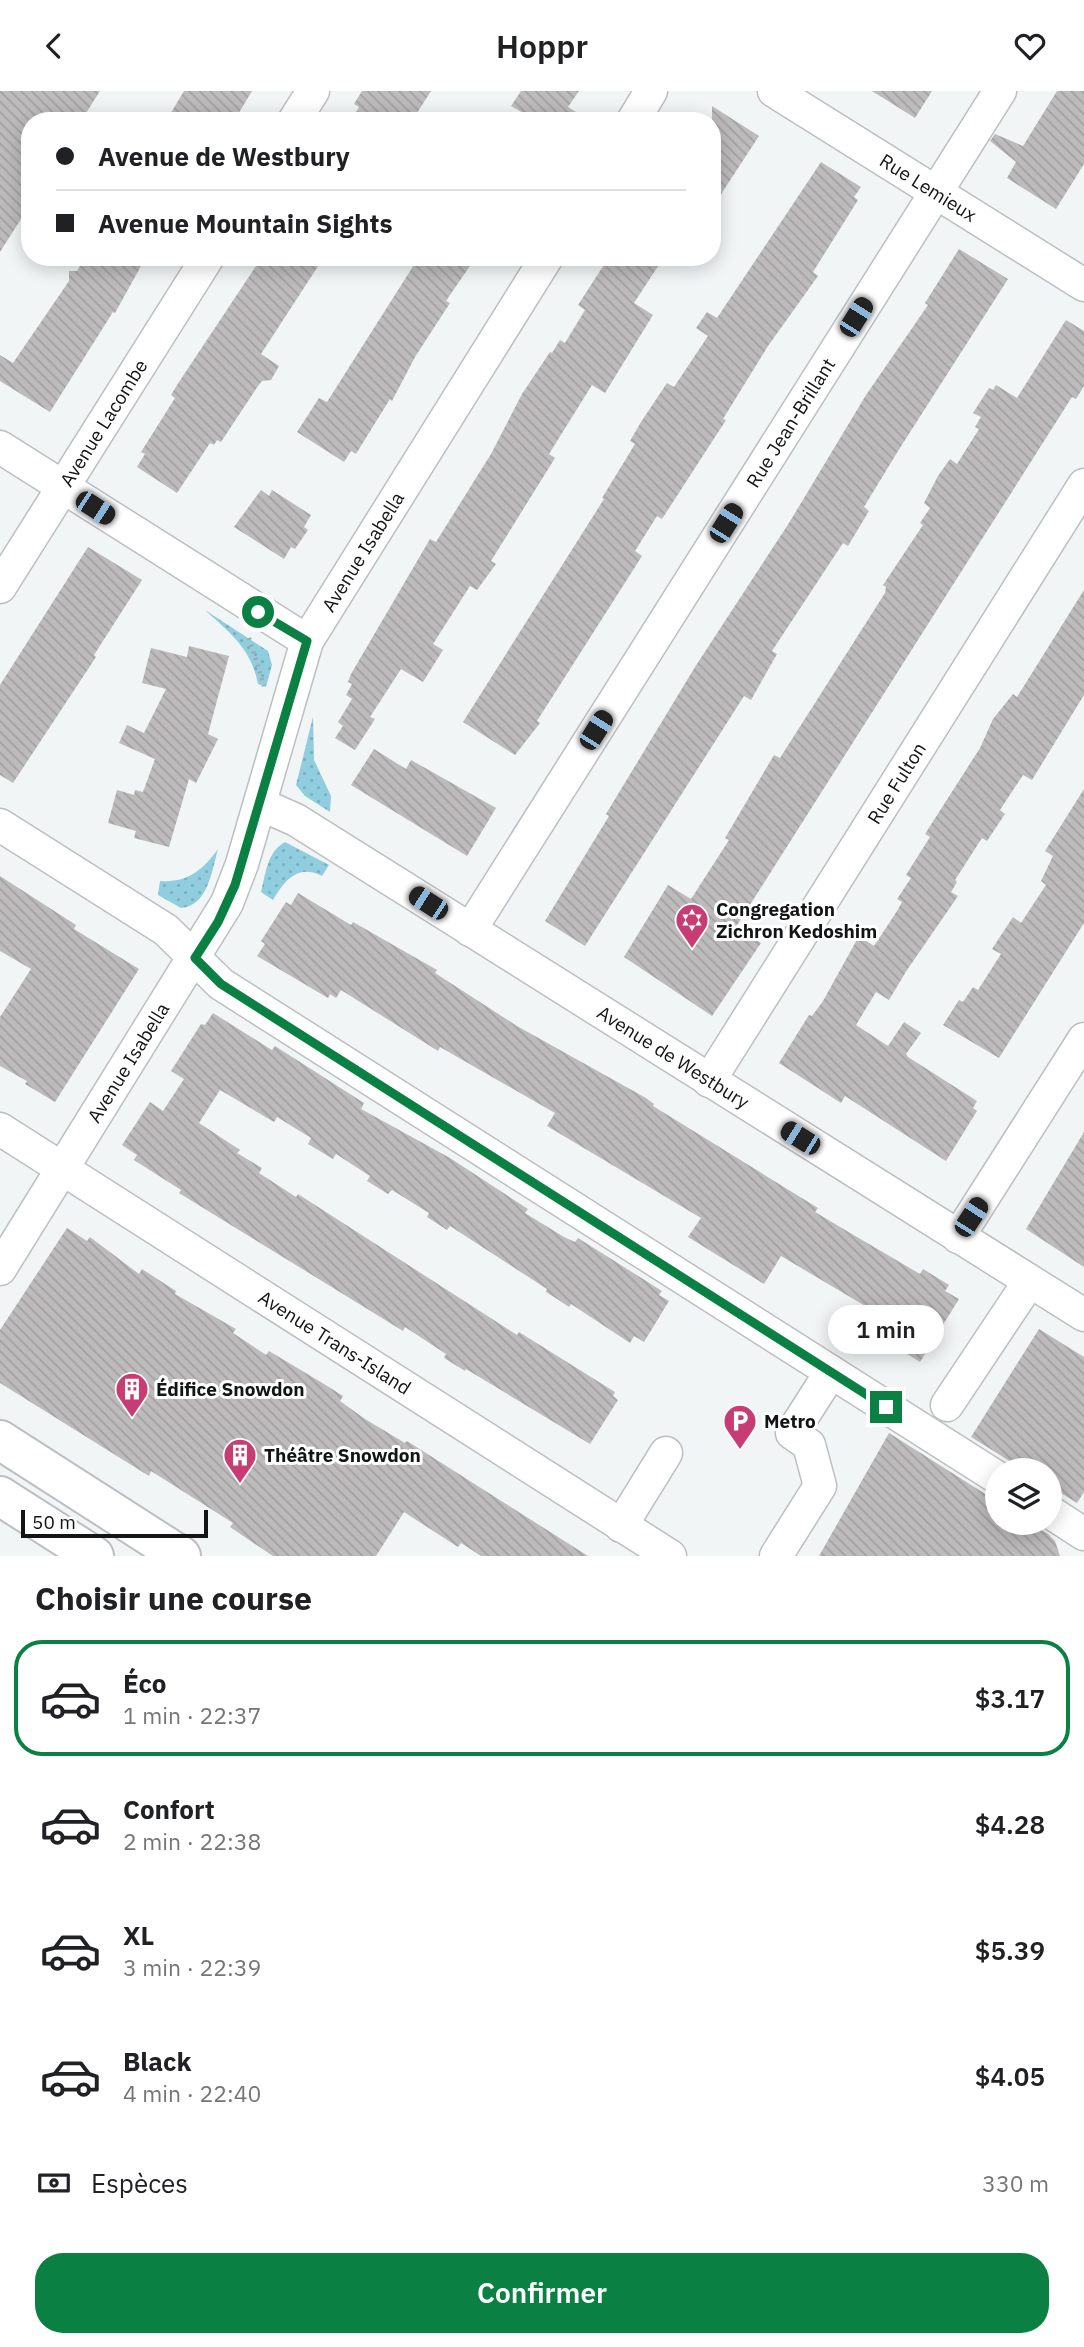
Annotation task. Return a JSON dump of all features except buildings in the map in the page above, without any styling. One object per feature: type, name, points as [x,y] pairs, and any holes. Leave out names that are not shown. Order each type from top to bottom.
[{"type":"main road","points":[[0,1440],[181,1556]]},
{"type":"main road","points":[[0,1496],[94,1556]]},
{"type":"street","points":[[300,112],[313,91]]},
{"type":"street","points":[[638,112],[651,91]]},
{"type":"street","name":"Rue Lemieux","points":[[774,91],[1084,285]]},
{"type":"street","name":"Rue Jean-Brillant","points":[[470,930],[1000,91]]},
{"type":"street","name":"Avenue Lacombe","points":[[0,587],[202,266]]},
{"type":"street","name":"Avenue Isabella","points":[[0,1269],[227,903],[260,804],[307,641],[541,266]]},
{"type":"street","points":[[0,447],[307,641]]},
{"type":"street","name":"Rue Fulton","points":[[709,1081],[1084,485]]},
{"type":"street","name":"Avenue de Westbury","points":[[260,804],[296,820],[1084,1315]]},
{"type":"street","points":[[0,825],[166,930],[221,984],[985,1470]]},
{"type":"street","points":[[958,1237],[1084,1039]]},
{"type":"street","name":"Avenue Trans-Island","points":[[0,1129],[670,1556]]},
{"type":"street","points":[[947,1405],[1029,1282]]},
{"type":"street","points":[[776,1556],[820,1486],[809,1445],[792,1433],[831,1372]]},
{"type":"street","points":[[621,1526],[666,1453]]},
{"type":"street","points":[[1062,1520],[1084,1534]]},
{"type":"path","points":[[248,633],[266,696]]},
{"type":"shaded area","points":[[205,610],[268,651],[272,665],[266,687],[258,684],[250,660],[238,642]]},
{"type":"shaded area","points":[[313,717],[314,760],[331,796],[330,812],[305,796],[296,785]]},
{"type":"shaded area","points":[[285,842],[329,865],[322,876],[306,872],[293,876],[273,900],[261,892],[271,857]]},
{"type":"shaded area","points":[[218,849],[207,886],[197,901],[181,908],[158,895],[160,881],[178,880],[194,874]]},
{"type":"place","name":"Congregation Zichron Kedoshim","points":[[692,950]]},
{"type":"place","name":"Édifice Snowdon","points":[[132,1419]]},
{"type":"place","name":"Metro","points":[[740,1451]]},
{"type":"place","name":"Théâtre Snowdon","points":[[240,1485]]},
{"type":"route","points":[[258,612],[307,641],[235,885],[218,922],[195,958],[221,984],[886,1407]]}]
